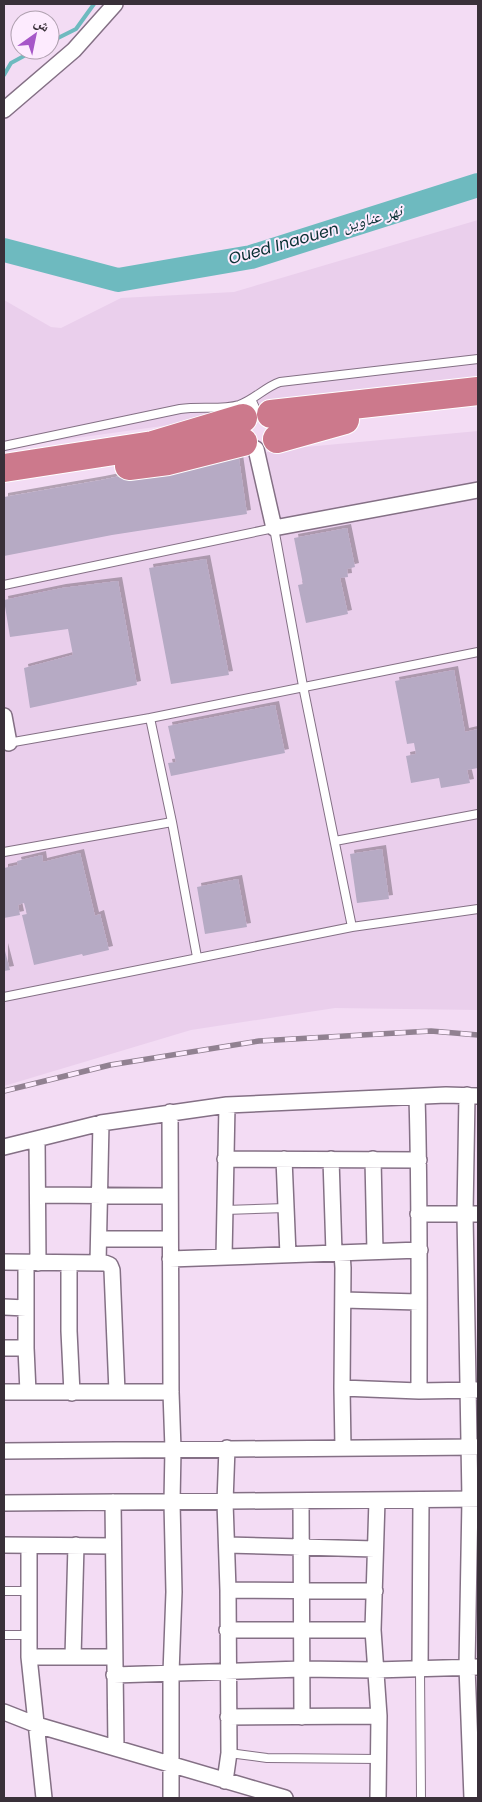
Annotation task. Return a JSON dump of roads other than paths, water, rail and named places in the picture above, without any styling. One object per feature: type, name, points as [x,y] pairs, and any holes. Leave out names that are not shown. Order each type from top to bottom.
[{"type":"highway","points":[[4,468],[478,391]]},
{"type":"highway","points":[[4,481],[168,461],[258,427],[334,423],[370,416],[478,406]]},
{"type":"street","points":[[4,110],[74,50],[116,4]]},
{"type":"street","points":[[258,427],[264,478],[274,528],[478,490]]},
{"type":"street","points":[[4,716],[6,743]]},
{"type":"street","points":[[4,1147],[101,1123],[227,1105],[472,1096],[474,1390],[474,1760],[472,1798]]},
{"type":"street","points":[[417,1097],[420,1250],[419,1391]]},
{"type":"street","points":[[224,1257],[227,1105]]},
{"type":"street","points":[[170,1112],[174,1592],[171,1673],[171,1798]]},
{"type":"street","points":[[98,1264],[101,1123]]},
{"type":"street","points":[[28,1392],[26,1308],[38,1195],[37,1139]]},
{"type":"street","points":[[225,1159],[419,1160]]},
{"type":"street","points":[[284,1159],[288,1255]]},
{"type":"street","points":[[331,1159],[343,1300],[343,1448]]},
{"type":"street","points":[[373,1159],[375,1252]]},
{"type":"street","points":[[38,1195],[170,1196]]},
{"type":"street","points":[[418,1214],[472,1214]]},
{"type":"street","points":[[99,1239],[170,1239]]},
{"type":"street","points":[[170,1259],[420,1250]]},
{"type":"street","points":[[4,1262],[110,1265],[112,1270],[117,1392]]},
{"type":"street","points":[[69,1263],[69,1330],[72,1393]]},
{"type":"street","points":[[343,1300],[419,1302]]},
{"type":"street","points":[[4,1307],[26,1308]]},
{"type":"street","points":[[4,1348],[26,1348]]},
{"type":"street","points":[[342,1388],[419,1391],[474,1390]]},
{"type":"street","points":[[4,1392],[171,1392]]},
{"type":"street","points":[[4,1451],[474,1447]]},
{"type":"street","points":[[225,1781],[229,1753],[226,1545],[227,1448]]},
{"type":"street","points":[[4,1503],[474,1499]]},
{"type":"street","points":[[377,1500],[373,1630],[379,1716],[378,1798]]},
{"type":"street","points":[[420,1670],[421,1500]]},
{"type":"street","points":[[300,1501],[302,1547],[302,1717]]},
{"type":"street","points":[[113,1502],[116,1748]]},
{"type":"street","points":[[4,1545],[113,1546]]},
{"type":"street","points":[[226,1545],[375,1549]]},
{"type":"street","points":[[30,1546],[29,1657],[44,1798]]},
{"type":"street","points":[[73,1657],[76,1546]]},
{"type":"street","points":[[228,1590],[375,1591]]},
{"type":"street","points":[[227,1630],[373,1630]]},
{"type":"street","points":[[29,1657],[114,1657]]},
{"type":"street","points":[[114,1675],[302,1669],[420,1670],[473,1667]]},
{"type":"street","points":[[4,1712],[37,1725],[285,1798]]},
{"type":"street","points":[[228,1717],[379,1716]]},
{"type":"lane","points":[[4,446],[194,407],[231,407],[258,427],[266,388],[280,382],[478,359]]},
{"type":"lane","points":[[4,585],[274,528],[303,686],[352,927]]},
{"type":"lane","points":[[6,743],[150,718],[478,652]]},
{"type":"lane","points":[[150,718],[172,822],[197,957]]},
{"type":"lane","points":[[335,841],[478,814]]},
{"type":"lane","points":[[4,852],[172,822]]},
{"type":"lane","points":[[4,997],[352,927],[478,909]]},
{"type":"lane","points":[[225,1210],[286,1208]]},
{"type":"lane","points":[[4,1591],[30,1591]]},
{"type":"lane","points":[[4,1635],[29,1635]]},
{"type":"lane","points":[[420,1670],[421,1798]]},
{"type":"lane","points":[[229,1753],[276,1758],[379,1759]]},
{"type":"waterway","points":[[60,37],[76,29],[94,4]]},
{"type":"waterway","points":[[4,75],[11,63],[17,60]]},
{"type":"waterway","name":"Oued Inaouen نهر عناوين","points":[[4,250],[118,280],[251,257],[478,185]]},
{"type":"railway","points":[[4,1091],[110,1065],[259,1041],[431,1031],[478,1035]]}]
